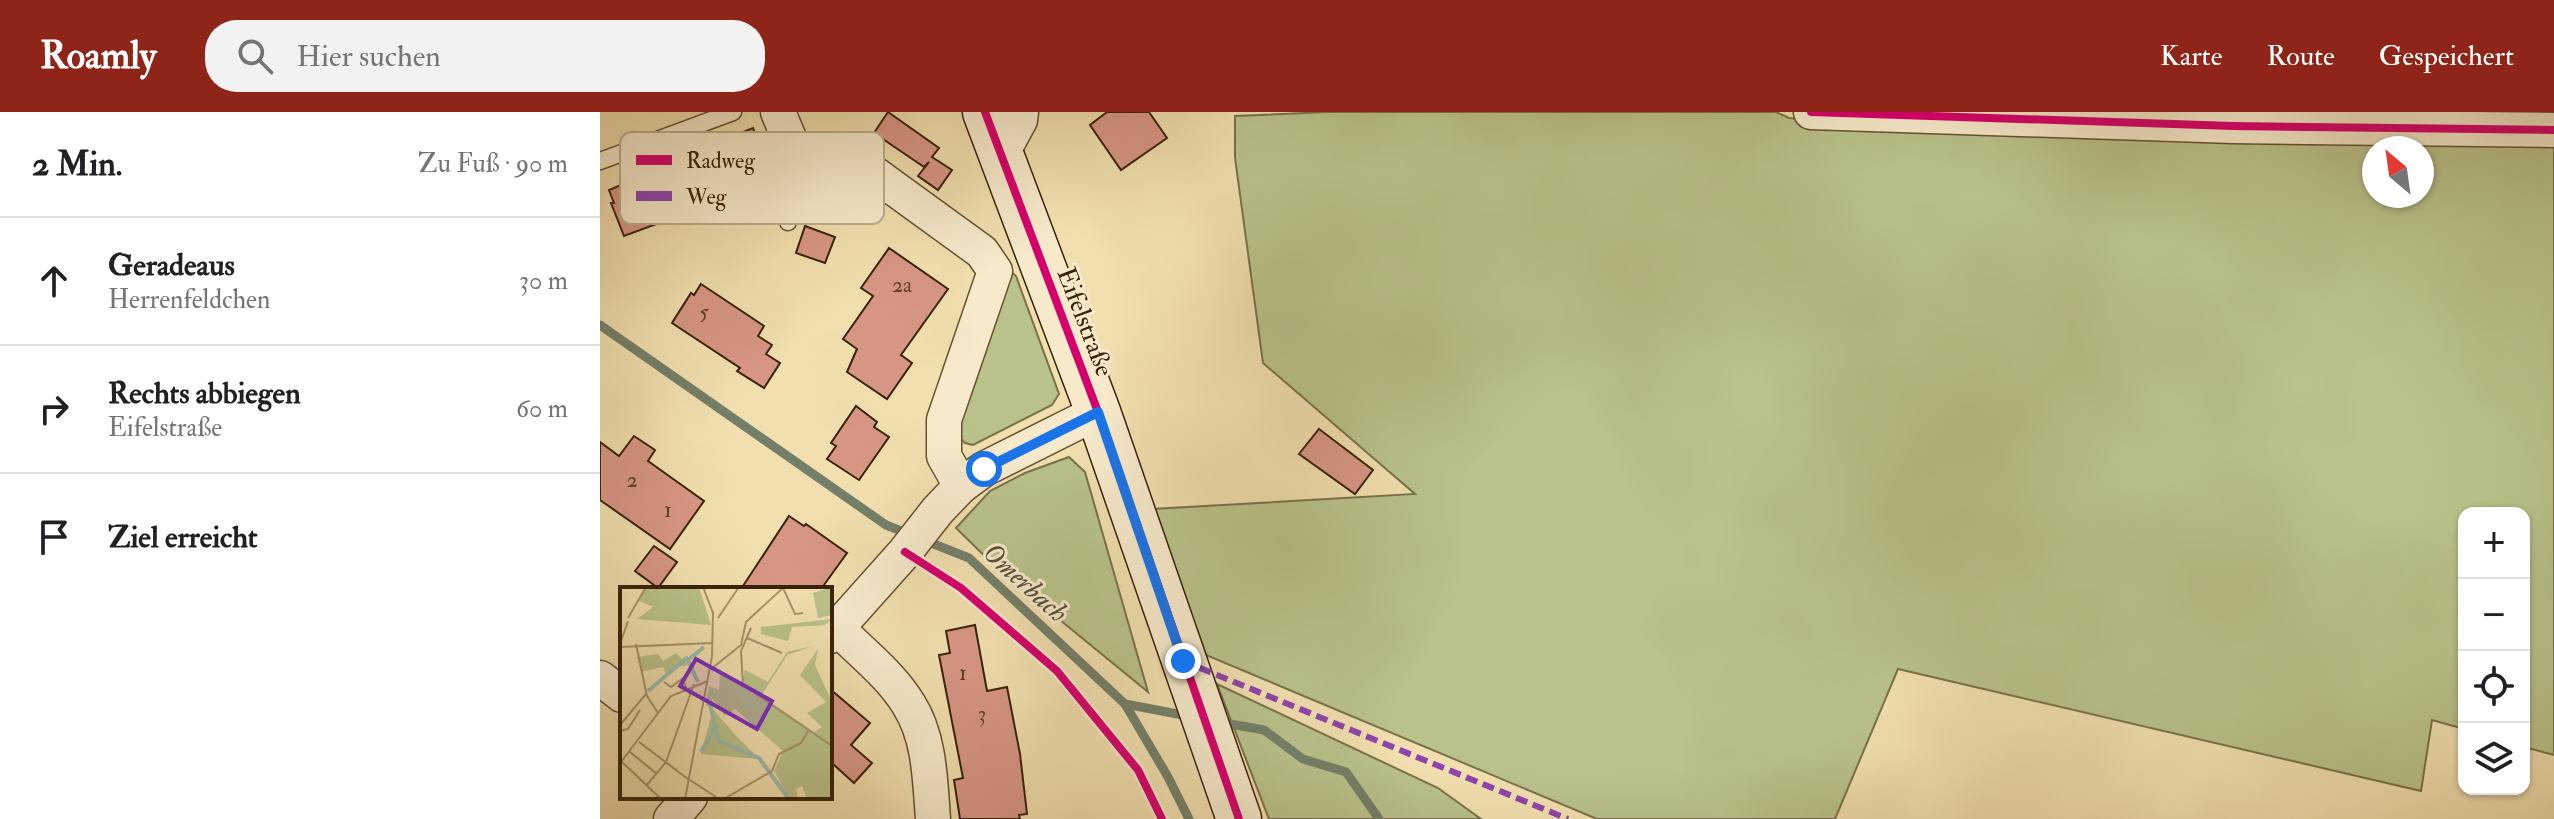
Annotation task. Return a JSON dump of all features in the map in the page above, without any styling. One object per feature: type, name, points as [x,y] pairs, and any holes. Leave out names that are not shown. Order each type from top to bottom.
[{"type":"main road","name":"Eifelstraße","points":[[985,112],[1098,412],[1239,819]]},
{"type":"street","points":[[778,112],[786,132]]},
{"type":"street","points":[[1001,155],[1020,120],[1021,112]]},
{"type":"street","points":[[1811,112],[2233,126],[2554,130]]},
{"type":"street","points":[[884,181],[982,252],[995,271],[944,420],[944,456],[950,498]]},
{"type":"street","points":[[933,819],[922,733],[909,704],[886,677],[833,632],[950,498],[984,469],[1098,412]]},
{"type":"street","points":[[600,678],[620,693]]},
{"type":"street","points":[[671,819],[688,799]]},
{"type":"lane","points":[[679,132],[733,112]]},
{"type":"lane","points":[[600,161],[620,154]]},
{"type":"green space","points":[[1327,112],[1776,112],[1789,118],[1815,120],[2362,137],[2362,208],[2434,208],[2434,139],[2554,143],[2554,755],[2530,749],[2530,507],[2458,507],[2458,727],[2432,720],[2421,791],[1898,669],[1835,819],[1597,819],[1206,655],[1152,509],[1415,494],[1263,363],[1235,158],[1235,116]]},
{"type":"green space","points":[[1009,270],[1016,276],[1059,394],[1052,405],[973,445],[965,443],[958,436],[960,426],[1004,277]]},
{"type":"green space","points":[[1069,457],[1085,472],[1148,692],[999,570],[956,528],[990,491],[1025,473]]},
{"type":"green space","points":[[1217,684],[1438,788],[1481,819],[1269,819]]},
{"type":"building","points":[[888,112],[939,148],[932,157],[952,170],[938,190],[918,176],[929,162],[924,167],[884,140],[884,132],[875,132]]},
{"type":"building","points":[[1107,112],[1149,112],[1167,138],[1121,170],[1090,125]]},
{"type":"building","points":[[620,185],[620,224],[657,224],[624,236],[611,203],[614,203],[609,190]]},
{"type":"building","points":[[805,226],[835,237],[825,263],[796,253]]},
{"type":"building","points":[[889,248],[948,289],[901,355],[912,363],[887,399],[847,372],[857,349],[843,339],[873,296],[861,288]]},
{"type":"building","points":[[701,284],[764,326],[758,336],[772,345],[766,354],[780,363],[764,388],[737,371],[740,368],[672,323],[691,293],[694,295]]},
{"type":"building","points":[[856,406],[877,422],[874,427],[889,437],[859,480],[827,459],[836,446],[831,443]]},
{"type":"building","points":[[1319,429],[1373,470],[1355,494],[1299,454]]},
{"type":"building","points":[[634,436],[655,450],[648,461],[704,501],[670,549],[600,500],[600,442],[619,456]]},
{"type":"building","points":[[789,516],[847,553],[822,587],[742,587]]},
{"type":"building","points":[[654,546],[677,562],[659,587],[635,571]]},
{"type":"building","points":[[975,625],[987,691],[1007,687],[1020,754],[1027,814],[1019,815],[1020,819],[960,819],[954,780],[963,778],[939,655],[950,653],[946,631]]},
{"type":"building","points":[[832,691],[870,723],[851,745],[872,763],[854,783],[834,765],[832,768]]},
{"type":"waterway","name":"Omerbach","points":[[600,325],[886,525],[969,558],[1125,704],[1188,716]]},
{"type":"waterway","points":[[1125,704],[1189,819]]},
{"type":"waterway","name":"Omerbach","points":[[1219,722],[1264,730],[1303,759],[1346,772],[1379,819]]},
{"type":"marked path","points":[[1183,661],[1568,819]]},
{"type":"cycle path","points":[[985,112],[1098,412],[1239,819]]},
{"type":"cycle path","points":[[1811,112],[2233,126],[2554,130]]},
{"type":"cycle path","points":[[905,552],[961,588],[1057,671],[1138,770],[1162,819]]},
{"type":"route","points":[[984,469],[1098,412],[1183,661]]}]
